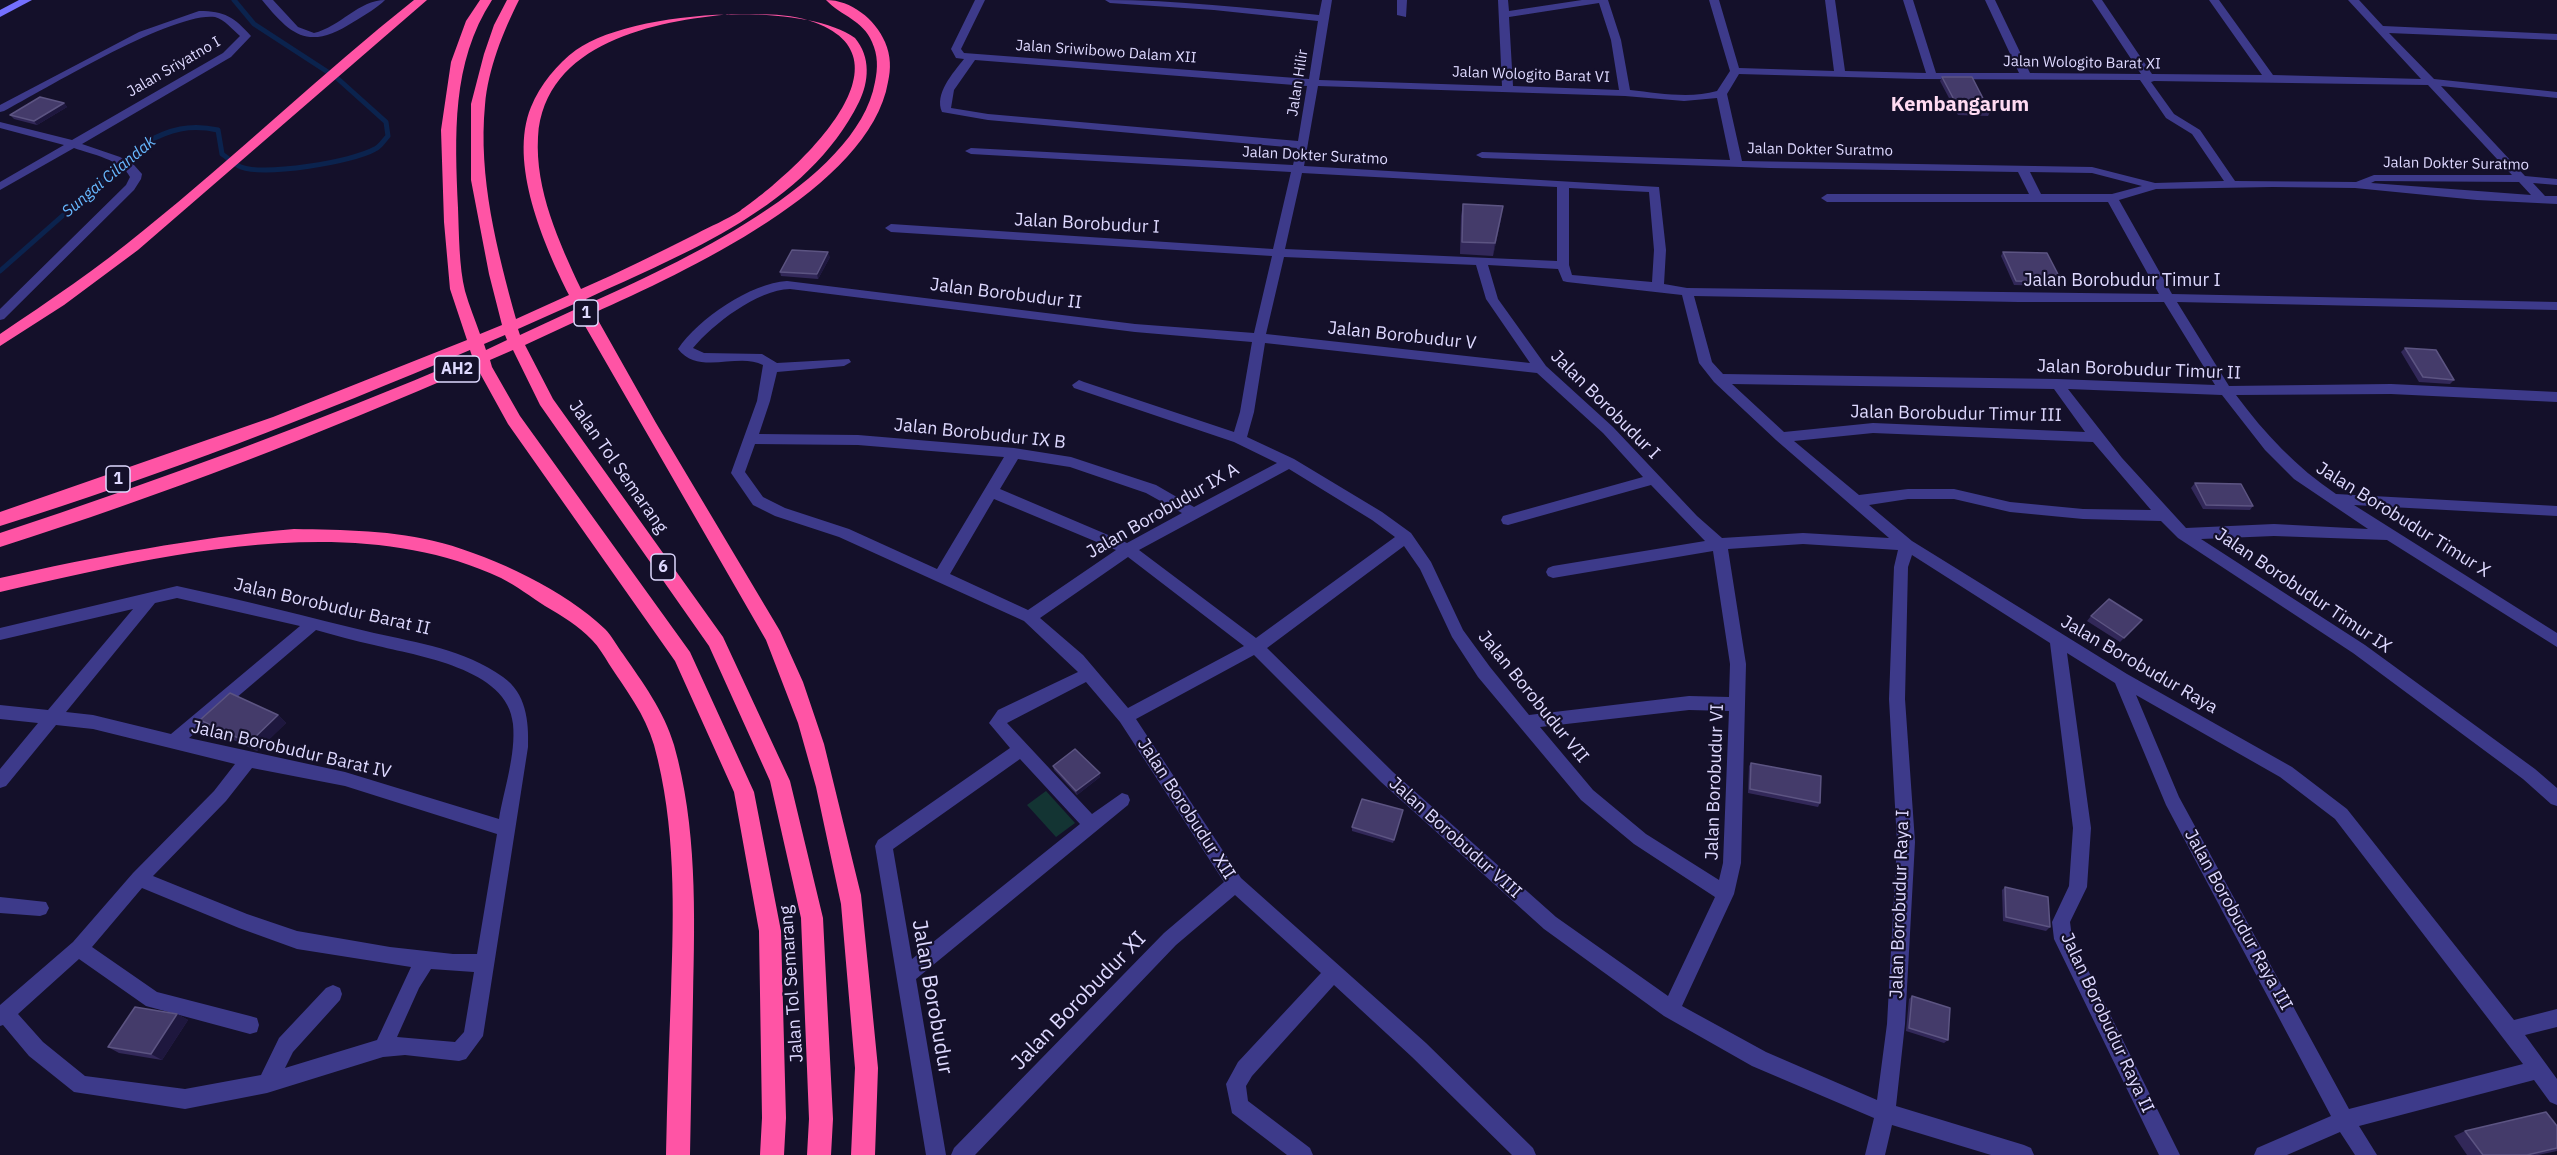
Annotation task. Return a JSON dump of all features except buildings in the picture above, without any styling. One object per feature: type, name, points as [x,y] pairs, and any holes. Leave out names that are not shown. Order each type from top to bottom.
[{"type":"highway","points":[[0,341],[132,247],[366,43],[421,0]]},
{"type":"highway","name":"Jalan Tol Semarang","points":[[486,0],[472,21],[457,62],[448,130],[450,222],[457,289],[484,367],[514,420],[683,657],[744,792],[770,931],[774,1118],[771,1155]]},
{"type":"highway","name":"Jalan Tol Semarang","points":[[513,0],[500,25],[490,54],[478,104],[478,180],[496,274],[512,334],[546,401],[716,642],[780,781],[812,918],[821,1119],[819,1155]]},
{"type":"highway","name":"AH2","points":[[0,540],[246,455],[492,355],[664,275],[758,223],[811,183],[852,142],[878,100],[885,63],[877,35],[863,18],[832,0]]},
{"type":"highway","name":"1","points":[[0,519],[236,437],[480,341],[649,264],[745,214],[792,177],[834,135],[855,99],[862,67],[856,49],[841,32],[814,18],[779,9],[733,6],[691,10],[653,18],[609,36],[577,55],[547,88],[536,112],[530,154],[543,217],[567,279],[603,346],[783,656],[820,758],[851,900],[868,1075],[863,1155]]},
{"type":"highway","points":[[0,585],[144,553],[239,541],[334,534],[418,543],[495,567],[556,601],[601,636],[645,698],[660,735],[681,832],[684,935],[678,1155]]},
{"type":"street","points":[[0,14],[27,0]]},
{"type":"street","points":[[267,0],[297,30],[306,35],[315,36],[330,32],[380,0]]},
{"type":"street","points":[[980,0],[956,49],[960,56],[971,58],[958,74],[945,99],[946,110],[988,117],[1303,145]]},
{"type":"street","points":[[1110,0],[1214,3],[1324,20]]},
{"type":"street","name":"Jalan Hilir","points":[[1298,171],[1327,0]]},
{"type":"street","points":[[1402,0],[1402,15]]},
{"type":"street","points":[[1503,0],[1508,89]]},
{"type":"street","points":[[1505,15],[1602,0],[1616,40],[1626,93]]},
{"type":"street","points":[[1714,0],[1735,71],[1727,87],[1721,93],[1737,164]]},
{"type":"street","points":[[1830,0],[1840,74]]},
{"type":"street","points":[[1908,0],[1932,76]]},
{"type":"street","points":[[1990,0],[2026,77]]},
{"type":"street","points":[[2097,0],[2170,116],[2196,132],[2232,185]]},
{"type":"street","points":[[2214,0],[2270,78]]},
{"type":"street","points":[[2353,0],[2541,199]]},
{"type":"street","name":"Jalan Sriyatno I","points":[[0,110],[145,32],[174,20],[204,13],[216,14],[224,17],[246,36],[227,55],[164,89],[0,187]]},
{"type":"street","points":[[2379,29],[2557,37]]},
{"type":"street","name":"Jalan Sriwibowo Dalam XII","points":[[971,58],[1313,83]]},
{"type":"street","name":"Jalan Wologito Barat XI","points":[[1735,71],[1932,76],[2270,78],[2429,82],[2557,95]]},
{"type":"street","name":"Jalan Wologito Barat VI","points":[[1313,83],[1626,93],[1684,98],[1708,97],[1721,93]]},
{"type":"street","points":[[0,125],[74,144],[114,159],[134,170],[136,180],[0,316]]},
{"type":"street","name":"Jalan Dokter Suratmo","points":[[971,151],[1298,171],[1547,182],[1656,191],[1660,250],[1658,287]]},
{"type":"street","name":"Jalan Dokter Suratmo","points":[[1482,155],[1737,164],[2092,170],[2156,186]]},
{"type":"street","points":[[1546,158],[1547,182]]},
{"type":"street","points":[[2022,169],[2036,196]]},
{"type":"street","points":[[1239,439],[1247,412],[1259,339],[1298,171]]},
{"type":"street","name":"Jalan Dokter Suratmo","points":[[2355,185],[2374,178],[2523,179],[2557,182]]},
{"type":"street","points":[[1481,261],[1563,265],[1563,184]]},
{"type":"street","name":"Jalan Dokter Suratmo","points":[[1827,198],[2036,196],[2112,198],[2156,186],[2355,185],[2419,192],[2557,200]]},
{"type":"street","name":"Jalan Borobudur Timur X","points":[[2112,198],[2225,390],[2277,453],[2301,477],[2557,641]]},
{"type":"street","name":"Jalan Borobudur I","points":[[891,228],[1280,254],[1481,261],[1492,299],[1541,369],[1608,430],[1692,520],[1720,544]]},
{"type":"street","name":"Jalan Borobudur Timur I","points":[[1563,265],[1567,278],[1576,280],[1688,292],[2557,306]]},
{"type":"street","name":"Jalan Borobudur II","points":[[771,368],[766,359],[699,356],[685,349],[701,332],[751,295],[771,287],[790,285],[1136,328],[1259,339]]},
{"type":"street","name":"Jalan Borobudur Raya","points":[[1688,292],[1706,363],[1719,379],[1780,437],[1907,544],[2058,641],[2286,772],[2341,814],[2510,1030],[2557,1095]]},
{"type":"street","name":"Jalan Borobudur V","points":[[1259,339],[1541,369]]},
{"type":"street","points":[[750,439],[771,368],[844,362]]},
{"type":"street","name":"Jalan Borobudur Timur II","points":[[1719,379],[2057,384],[2225,390],[2391,389],[2557,397]]},
{"type":"street","name":"Jalan Borobudur Timur IX","points":[[2057,384],[2095,437],[2164,516],[2183,534],[2358,649],[2529,774],[2557,799]]},
{"type":"street","name":"Jalan Borobudur VII","points":[[1079,385],[1239,439],[1289,463],[1377,516],[1406,537],[1426,566],[1457,633],[1484,672],[1596,802],[1640,839],[1725,894]]},
{"type":"street","name":"Jalan Borobudur Timur III","points":[[1780,437],[1873,428],[2095,437]]},
{"type":"street","name":"Jalan Borobudur IX B","points":[[750,439],[858,440],[1014,453],[1071,462],[1151,489],[1195,514]]},
{"type":"street","name":"Jalan Borobudur XII","points":[[750,439],[741,459],[738,473],[758,501],[780,512],[844,533],[1029,617],[1088,674],[1126,717],[1235,884],[1334,972],[1526,1155]]},
{"type":"street","points":[[941,576],[1014,453]]},
{"type":"street","name":"Jalan Borobudur IX A","points":[[1029,617],[1128,549],[1289,463]]},
{"type":"street","points":[[1508,520],[1654,479]]},
{"type":"street","name":"Jalan Borobudur VIII","points":[[992,492],[1128,549],[1256,647],[1387,777],[1550,923],[1671,1010],[1759,1059],[1885,1113],[2024,1155]]},
{"type":"street","points":[[1856,501],[1908,494],[1954,494],[2010,507],[2083,514],[2164,516]]},
{"type":"street","points":[[2333,499],[2557,511]]},
{"type":"street","points":[[2183,534],[2274,530],[2393,535]]},
{"type":"street","points":[[1126,717],[1256,647],[1406,537]]},
{"type":"street","points":[[1552,572],[1720,544],[1786,539],[1834,539],[1907,544]]},
{"type":"street","name":"Jalan Borobudur VI","points":[[1671,1010],[1725,894],[1732,863],[1738,663],[1720,544]]},
{"type":"street","name":"Jalan Borobudur Raya I","points":[[1875,1155],[1885,1113],[1896,1024],[1906,842],[1898,699],[1901,567],[1907,544]]},
{"type":"street","name":"Jalan Borobudur Barat II","points":[[0,634],[177,592],[450,656],[498,682],[510,695],[521,723],[520,747],[506,829]]},
{"type":"street","points":[[0,781],[151,597]]},
{"type":"street","points":[[173,742],[314,623]]},
{"type":"street","name":"Jalan Borobudur Raya II","points":[[2058,641],[2082,828],[2078,887],[2061,922],[2063,939],[2170,1155]]},
{"type":"street","points":[[1088,674],[998,720],[998,726],[1091,824]]},
{"type":"street","name":"Jalan Borobudur Raya III","points":[[2121,678],[2172,800],[2344,1120],[2367,1155]]},
{"type":"street","points":[[1525,722],[1689,703],[1737,704]]},
{"type":"street","name":"Jalan Borobudur Barat IV","points":[[0,712],[93,722],[248,760],[345,779],[506,829]]},
{"type":"street","name":"Jalan Borobudur","points":[[936,1155],[884,846],[1020,750]]},
{"type":"street","points":[[248,760],[220,796],[139,879],[79,948],[3,1015],[36,1049],[81,1085],[184,1099],[218,1095],[267,1083],[383,1048],[405,1046],[459,1052],[473,1036],[506,829]]},
{"type":"street","points":[[906,975],[1122,800]]},
{"type":"street","points":[[139,879],[245,922],[297,940],[426,960],[484,963]]},
{"type":"street","name":"Jalan Borobudur XI","points":[[961,1155],[1170,939],[1235,884]]},
{"type":"street","points":[[0,905],[40,908]]},
{"type":"street","points":[[79,948],[153,1000],[250,1025]]},
{"type":"street","points":[[383,1048],[402,1003],[426,960]]},
{"type":"street","points":[[1303,1155],[1239,1106],[1236,1084],[1245,1070],[1334,972]]},
{"type":"street","points":[[267,1083],[286,1045],[333,994]]},
{"type":"street","points":[[2510,1030],[2557,1018]]},
{"type":"street","points":[[2264,1155],[2344,1120],[2539,1069]]},
{"type":"green space","points":[[1046,791],[1075,823],[1056,837],[1027,805]]},
{"type":"waterway","name":"Sungai Cilandak","points":[[0,271],[145,143],[163,134],[189,128],[218,130],[222,154],[239,166],[269,170],[348,159],[377,148],[382,143],[388,136],[386,122],[337,78],[254,24],[234,0]]},
{"type":"district","name":"Kembangarum","points":[[1960,105]]}]
